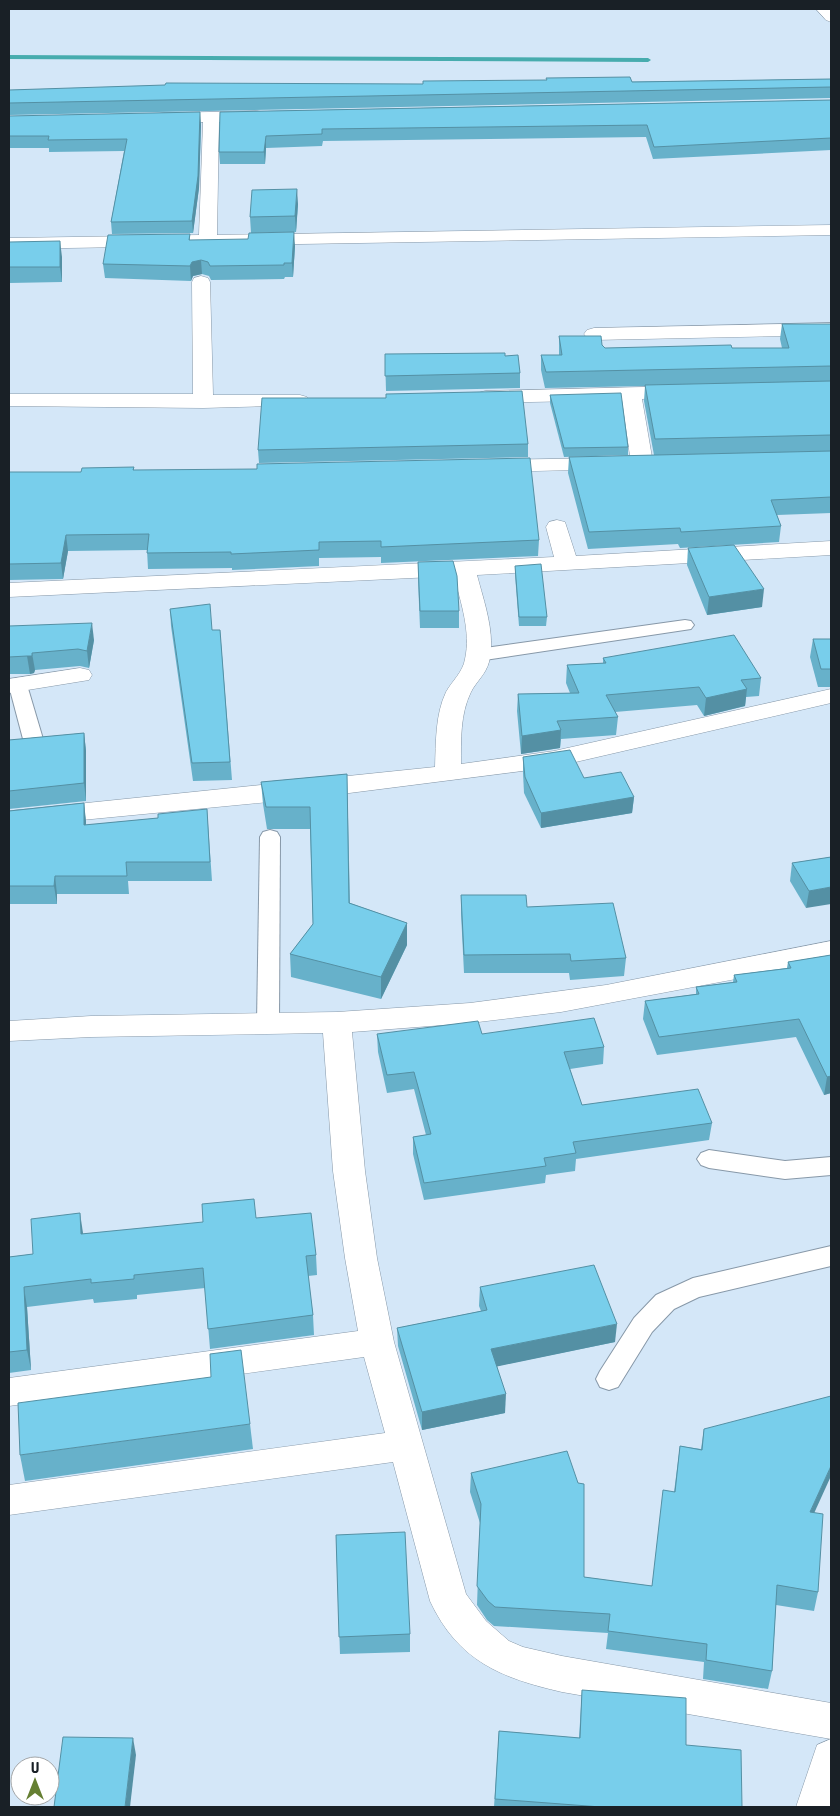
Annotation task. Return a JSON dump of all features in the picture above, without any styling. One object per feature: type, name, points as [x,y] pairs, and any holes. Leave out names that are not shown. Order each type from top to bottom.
[{"type":"main road","points":[[824,9],[831,17]]},
{"type":"main road","points":[[151,118],[278,116]]},
{"type":"main road","points":[[208,240],[211,117]]},
{"type":"main road","points":[[9,244],[831,230]]},
{"type":"main road","points":[[201,282],[203,402]]},
{"type":"main road","points":[[594,334],[831,329]]},
{"type":"main road","points":[[466,398],[698,392]]},
{"type":"main road","points":[[469,467],[652,463],[631,394]]},
{"type":"main road","points":[[9,400],[203,402],[320,400]]},
{"type":"main road","points":[[557,527],[567,564]]},
{"type":"main road","points":[[9,590],[567,564],[831,548]]},
{"type":"main road","points":[[448,774],[451,720],[455,701],[459,691],[475,670],[478,655],[475,610],[464,569]]},
{"type":"main road","points":[[13,686],[80,675]]},
{"type":"main road","points":[[9,819],[448,774],[554,759],[831,696]]},
{"type":"main road","points":[[9,1031],[119,1025],[337,1022],[521,1007],[831,951]]},
{"type":"main road","points":[[337,1022],[349,1171],[362,1258],[378,1342],[405,1445],[426,1511],[449,1601],[470,1632],[494,1653],[521,1665],[562,1674],[831,1721]]},
{"type":"main road","points":[[9,1392],[378,1342]]},
{"type":"main road","points":[[9,1500],[405,1445]]},
{"type":"main road","points":[[816,1807],[831,1758]]},
{"type":"lane","points":[[478,655],[685,625]]},
{"type":"lane","points":[[13,686],[33,739]]},
{"type":"lane","points":[[268,1022],[270,837]]},
{"type":"lane","points":[[709,1159],[792,1171],[812,1171],[831,1166]]},
{"type":"lane","points":[[609,1379],[643,1325],[665,1302],[693,1288],[831,1256]]},
{"type":"building","points":[[630,77],[632,82],[831,79],[831,87],[9,103],[9,90],[165,85],[166,83],[423,84],[423,81]]},
{"type":"building","points":[[831,100],[831,138],[654,147],[647,125],[322,129],[322,134],[266,136],[264,152],[219,152],[220,112]]},
{"type":"building","points":[[200,112],[198,176],[192,221],[111,222],[127,139],[48,140],[49,136],[9,136],[9,116]]},
{"type":"building","points":[[297,189],[295,216],[250,217],[252,190]]},
{"type":"building","points":[[294,232],[292,263],[284,263],[284,265],[210,266],[208,262],[201,260],[192,262],[190,266],[103,264],[108,235],[190,234],[189,240],[248,239],[249,233]]},
{"type":"building","points":[[60,241],[60,267],[9,267],[9,242]]},
{"type":"building","points":[[782,324],[831,324],[831,366],[546,372],[541,355],[562,355],[559,336],[601,336],[602,345],[605,348],[731,345],[732,348],[789,348]]},
{"type":"building","points":[[505,353],[505,356],[518,355],[520,373],[385,376],[385,354]]},
{"type":"building","points":[[831,381],[831,435],[655,439],[645,385]]},
{"type":"building","points":[[522,391],[528,444],[258,450],[262,398],[386,398],[386,394]]},
{"type":"building","points":[[621,393],[628,447],[564,448],[550,395]]},
{"type":"building","points":[[831,451],[831,497],[771,500],[781,526],[681,532],[680,528],[589,532],[569,457]]},
{"type":"building","points":[[530,458],[539,540],[381,547],[381,541],[319,542],[319,550],[231,554],[231,552],[147,553],[149,534],[66,535],[61,563],[9,564],[9,472],[81,472],[82,468],[134,467],[133,470],[257,469],[257,464]]},
{"type":"building","points":[[734,545],[764,589],[709,597],[688,548]]},
{"type":"building","points":[[453,561],[457,576],[459,611],[420,611],[418,562]]},
{"type":"building","points":[[541,564],[547,617],[519,617],[515,566]]},
{"type":"building","points":[[210,604],[212,630],[220,630],[230,762],[192,763],[170,609]]},
{"type":"building","points":[[92,623],[87,651],[78,649],[32,653],[32,656],[9,657],[9,626]]},
{"type":"building","points":[[734,635],[761,678],[741,680],[747,689],[706,698],[699,687],[606,695],[618,717],[557,721],[561,730],[522,736],[518,694],[579,693],[567,665],[606,663],[603,658]]},
{"type":"building","points":[[813,639],[831,639],[831,669],[821,669]]},
{"type":"building","points":[[84,733],[84,783],[9,791],[9,740]]},
{"type":"building","points":[[570,750],[584,778],[621,772],[634,797],[541,813],[525,777],[523,757]]},
{"type":"building","points":[[347,774],[349,903],[407,923],[381,977],[290,954],[313,924],[310,807],[266,807],[261,782]]},
{"type":"building","points":[[84,803],[84,825],[158,818],[158,814],[207,809],[210,862],[126,862],[127,876],[55,876],[54,886],[9,886],[9,811]]},
{"type":"building","points":[[831,857],[831,887],[809,891],[792,863]]},
{"type":"building","points":[[461,895],[526,895],[527,907],[613,903],[626,958],[571,961],[570,954],[464,955]]},
{"type":"building","points":[[831,955],[831,1076],[827,1077],[799,1019],[659,1037],[645,1001],[699,994],[696,987],[737,982],[734,975],[791,968],[788,962]]},
{"type":"building","points":[[594,1018],[604,1047],[564,1052],[582,1105],[698,1089],[712,1123],[573,1142],[576,1153],[544,1158],[546,1166],[424,1183],[413,1137],[431,1134],[414,1072],[387,1075],[377,1034],[478,1021],[482,1034]]},
{"type":"building","points":[[254,1199],[256,1218],[311,1213],[316,1255],[306,1256],[313,1315],[208,1329],[203,1268],[134,1275],[134,1279],[91,1283],[91,1279],[24,1287],[27,1350],[9,1352],[9,1257],[33,1254],[31,1219],[80,1213],[81,1234],[203,1222],[202,1204]]},
{"type":"building","points":[[594,1265],[617,1324],[491,1349],[506,1394],[422,1412],[397,1328],[487,1310],[480,1287]]},
{"type":"building","points":[[241,1350],[250,1424],[20,1455],[18,1403],[211,1377],[210,1354]]},
{"type":"building","points":[[831,1396],[831,1466],[810,1512],[823,1514],[818,1592],[777,1585],[772,1671],[706,1660],[707,1644],[608,1631],[610,1614],[495,1607],[477,1586],[481,1504],[471,1473],[567,1451],[578,1483],[584,1484],[584,1577],[652,1586],[663,1490],[675,1492],[680,1446],[702,1450],[704,1429]]},
{"type":"building","points":[[405,1532],[410,1634],[339,1637],[336,1535]]},
{"type":"building","points":[[582,1690],[686,1698],[686,1745],[741,1750],[742,1807],[601,1807],[495,1799],[499,1731],[580,1738]]},
{"type":"building","points":[[63,1737],[133,1738],[125,1807],[54,1807],[60,1806],[60,1760]]},
{"type":"waterway","points":[[9,57],[648,60]]}]
